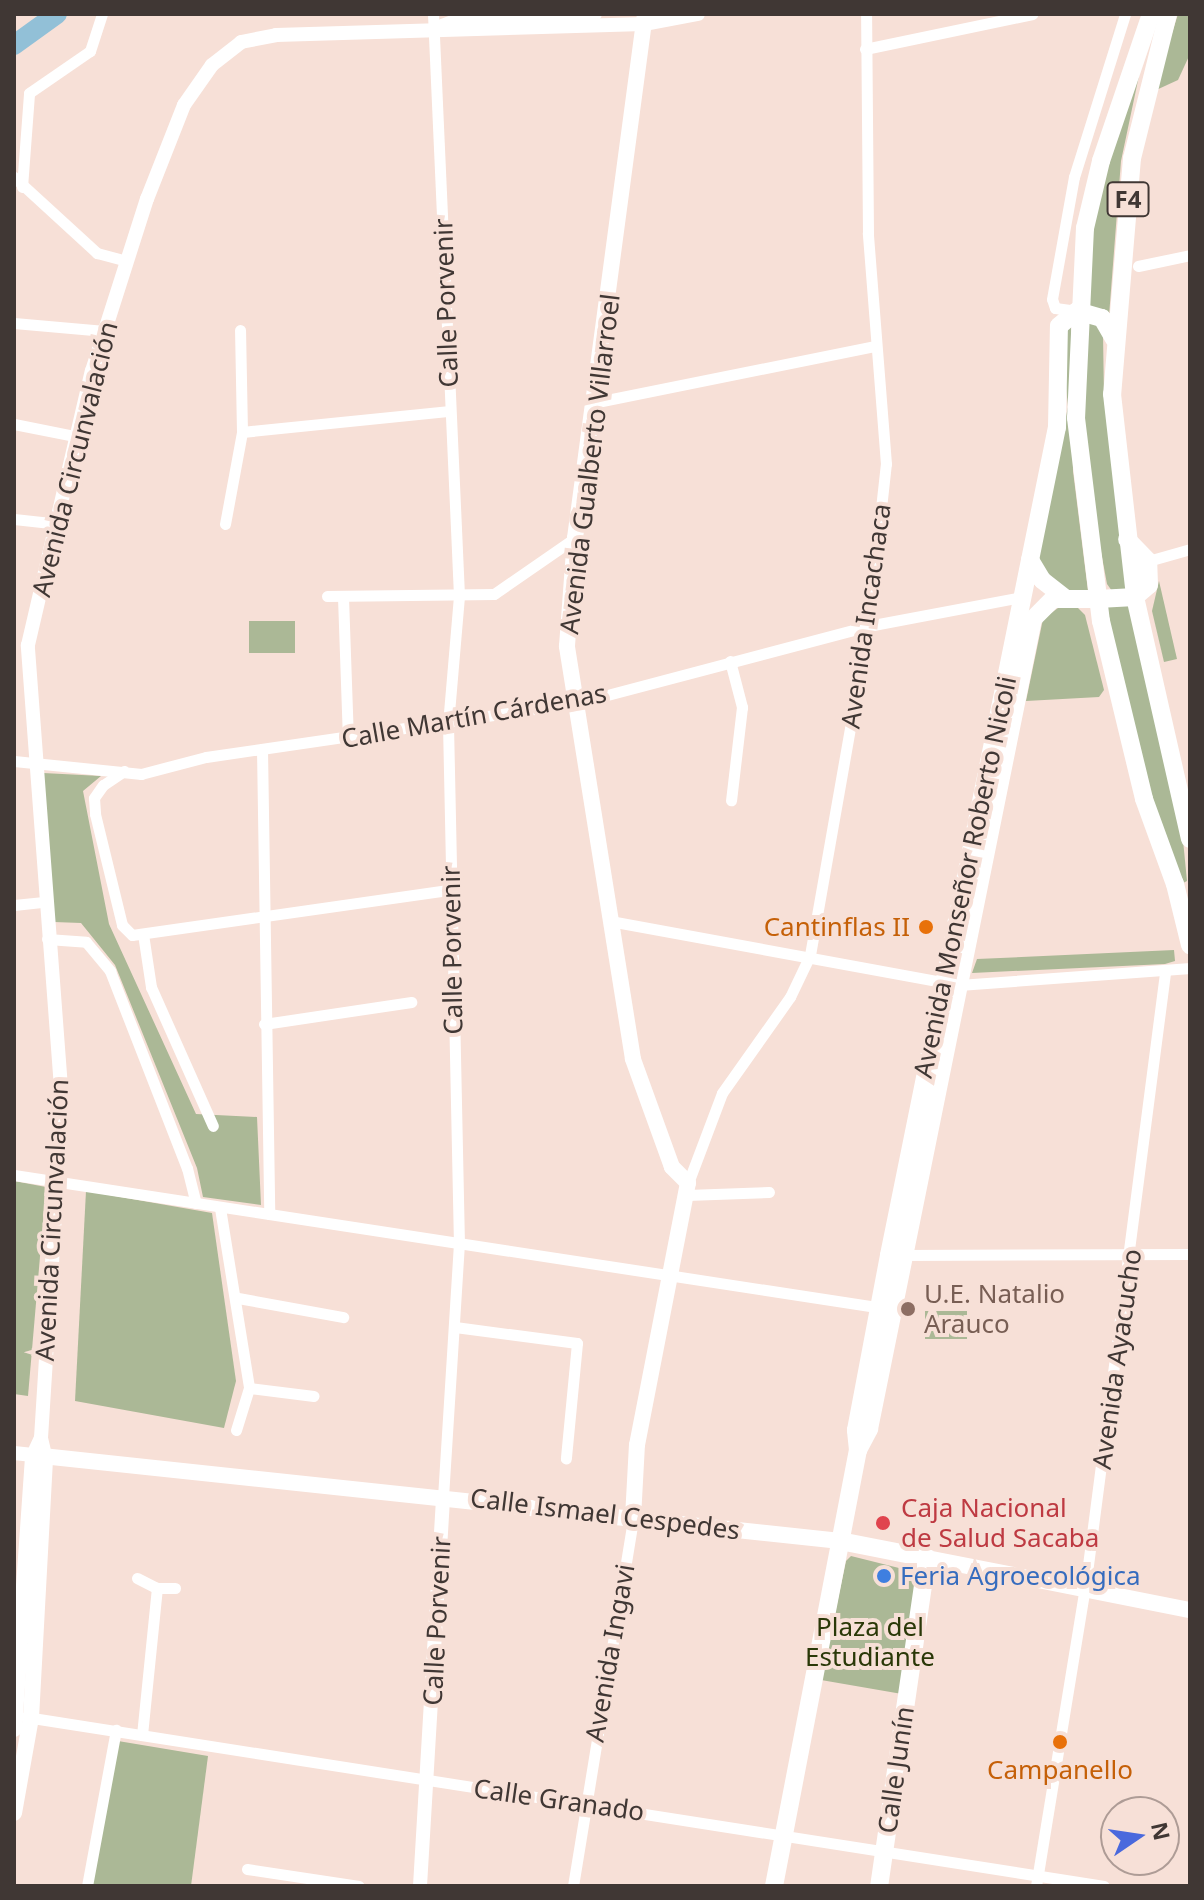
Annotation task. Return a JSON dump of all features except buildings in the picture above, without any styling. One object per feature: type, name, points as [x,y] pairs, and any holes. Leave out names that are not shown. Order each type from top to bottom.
[{"type":"main road","name":"F4","points":[[1151,14],[1091,197],[1077,311],[1076,418],[1098,599],[1144,799],[1175,884],[1190,945]]},
{"type":"main road","name":"F4","points":[[1168,14],[1132,158],[1114,339],[1112,394],[1135,597],[1190,839]]},
{"type":"main road","name":"Avenida Gualberto Villarroel","points":[[645,19],[597,402],[575,538],[567,646],[633,1059],[672,1167],[688,1189]]},
{"type":"main road","points":[[1077,311],[1102,318],[1114,339]]},
{"type":"main road","name":"Avenida Monseñor Roberto Nicoli","points":[[774,1886],[858,1450],[856,1430],[897,1255],[1057,427],[1059,326],[1077,311]]},
{"type":"main road","points":[[1030,560],[1042,580],[1064,597],[1135,597],[1149,585],[1148,561],[1127,539]]},
{"type":"main road","name":"Avenida Monseñor Roberto Nicoli","points":[[951,984],[1033,619],[1045,603],[1064,597]]},
{"type":"main road","name":"Avenida Ingavi","points":[[633,1518],[640,1430],[674,1275],[688,1189]]},
{"type":"main road","name":"Calle Ismael Cespedes","points":[[39,1455],[840,1541],[1190,1610]]},
{"type":"main road","name":"Avenida Circunvalación","points":[[14,1813],[39,1455]]},
{"type":"main road","name":"Calle Junín","points":[[879,1886],[927,1558]]},
{"type":"street","points":[[102,14],[90,51],[29,93],[18,182],[97,253],[126,261]]},
{"type":"street","name":"Avenida Circunvalación","points":[[39,1455],[62,1101],[44,902],[28,645],[105,331],[126,261],[184,105],[212,65],[241,42],[458,20],[595,14]]},
{"type":"street","name":"Avenida Circunvalación","points":[[434,22],[459,34],[698,14]]},
{"type":"street","name":"Avenida Incachaca","points":[[688,1189],[722,1093],[790,997],[810,955],[868,626],[886,464],[875,346],[866,14]]},
{"type":"street","points":[[865,49],[1032,14]]},
{"type":"street","points":[[1077,311],[1055,308],[1052,299],[1074,177],[1125,14]]},
{"type":"street","name":"Calle Porvenir","points":[[420,1886],[459,1243],[448,724],[459,596],[434,22]]},
{"type":"street","points":[[1138,266],[1190,255]]},
{"type":"street","points":[[14,323],[105,331]]},
{"type":"street","points":[[225,524],[242,432],[240,330]]},
{"type":"street","points":[[597,402],[875,346]]},
{"type":"street","points":[[242,432],[450,411]]},
{"type":"street","points":[[14,424],[79,437]]},
{"type":"street","points":[[14,519],[60,524]]},
{"type":"street","points":[[327,596],[494,594],[575,538]]},
{"type":"street","points":[[1148,561],[1190,549]]},
{"type":"street","points":[[343,597],[348,739]]},
{"type":"street","name":"Calle Martín Cárdenas","points":[[14,761],[141,774],[262,749],[348,739],[577,703],[868,626],[1022,597]]},
{"type":"street","points":[[730,661],[742,707],[731,800]]},
{"type":"street","points":[[262,749],[261,916],[269,1214]]},
{"type":"street","points":[[124,771],[103,785],[94,798],[95,814],[122,925],[132,935],[450,890]]},
{"type":"street","points":[[14,905],[44,902]]},
{"type":"street","points":[[610,921],[810,955],[951,984],[1165,973],[1190,968]]},
{"type":"street","points":[[143,934],[151,987],[213,1126]]},
{"type":"street","points":[[47,939],[86,942],[110,971],[187,1168],[196,1203]]},
{"type":"street","name":"Avenida Ayacucho","points":[[1037,1881],[1085,1588],[1132,1253],[1165,973]]},
{"type":"street","points":[[264,1024],[411,1002]]},
{"type":"street","points":[[14,1175],[886,1309]]},
{"type":"street","points":[[688,1189],[769,1192]]},
{"type":"street","points":[[220,1208],[238,1298],[249,1388],[236,1430]]},
{"type":"street","points":[[897,1255],[1190,1254]]},
{"type":"street","points":[[238,1298],[343,1317]]},
{"type":"street","points":[[455,1327],[577,1343],[566,1458]]},
{"type":"street","points":[[249,1388],[314,1396]]},
{"type":"street","name":"Calle Ismael Cespedes","points":[[14,1453],[39,1455]]},
{"type":"street","name":"Avenida Ingavi","points":[[573,1886],[584,1802],[633,1518]]},
{"type":"street","points":[[137,1578],[157,1588],[175,1588]]},
{"type":"street","points":[[142,1735],[157,1588]]},
{"type":"street","name":"Calle Granado","points":[[19,1720],[116,1730],[427,1781],[584,1802],[885,1850],[1037,1881],[1104,1886]]},
{"type":"street","points":[[87,1886],[116,1730]]},
{"type":"street","points":[[247,1869],[359,1886]]},
{"type":"green space","points":[[1178,14],[1190,14],[1190,54],[1178,80],[1154,91]]},
{"type":"green space","points":[[1144,52],[1121,161],[1109,316],[1084,304],[1089,253],[1101,184]]},
{"type":"green space","points":[[1083,318],[1093,319],[1103,333],[1104,398],[1128,593],[1112,591],[1107,584],[1093,509],[1084,437]]},
{"type":"green space","points":[[1071,321],[1073,471],[1088,591],[1064,590],[1041,568],[1037,548],[1068,407],[1061,337]]},
{"type":"green space","points":[[1159,581],[1177,659],[1164,662],[1152,611]]},
{"type":"green space","points":[[1130,605],[1181,820],[1187,881],[1183,883],[1150,794],[1104,606]]},
{"type":"green space","points":[[1058,608],[1078,608],[1085,615],[1104,690],[1099,697],[1026,701],[1043,619]]},
{"type":"green space","points":[[249,621],[295,621],[295,653],[249,653]]},
{"type":"green space","points":[[43,773],[101,776],[83,791],[109,924],[196,1114],[257,1117],[261,1205],[203,1197],[197,1168],[115,965],[81,923],[54,922]]},
{"type":"green space","points":[[1174,950],[1175,961],[1165,964],[972,973],[977,959]]},
{"type":"green space","points":[[14,1181],[46,1187],[28,1396],[14,1394]]},
{"type":"green space","points":[[86,1191],[212,1213],[236,1381],[224,1428],[75,1401]]},
{"type":"green space","points":[[925,1311],[967,1311],[967,1339],[925,1339]]},
{"type":"green space","name":"Plaza del Estudiante","points":[[851,1556],[919,1573],[902,1694],[821,1680],[846,1561]]},
{"type":"green space","points":[[118,1741],[208,1756],[191,1886],[91,1886]]},
{"type":"waterway","points":[[14,45],[57,14]]},
{"type":"place","name":"Cantinflas II","points":[[926,927]]},
{"type":"place","name":"U.E. Natalio Arauco","points":[[908,1309]]},
{"type":"place","name":"Caja Nacional de Salud Sacaba","points":[[883,1523]]},
{"type":"place","name":"Feria Agroecológica","points":[[884,1576]]},
{"type":"place","name":"Campanello","points":[[1060,1742]]}]
